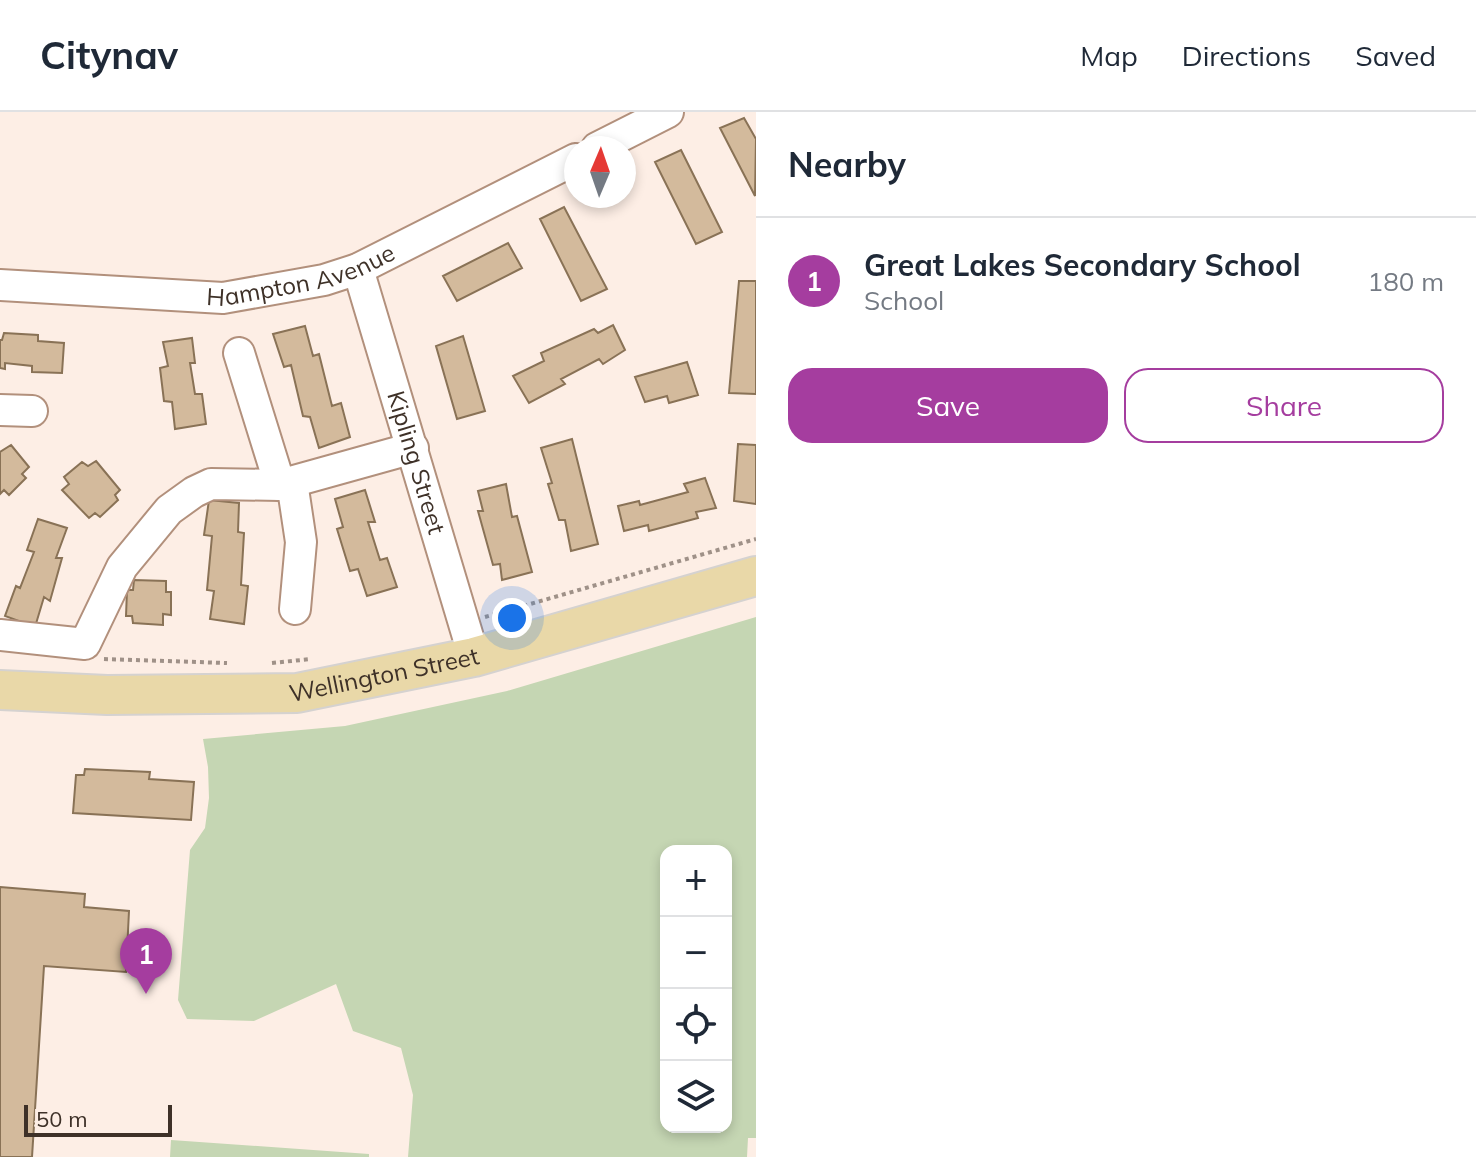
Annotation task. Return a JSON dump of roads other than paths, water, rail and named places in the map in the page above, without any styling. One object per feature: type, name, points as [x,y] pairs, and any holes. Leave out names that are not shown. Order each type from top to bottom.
[{"type":"main road","name":"Wellington Street","points":[[0,690],[107,695],[297,693],[470,642],[756,576]]},
{"type":"street","points":[[621,136],[668,112]]},
{"type":"street","name":"Hampton Avenue","points":[[0,285],[223,298],[324,280],[358,269],[564,165]]},
{"type":"street","name":"Kipling Street","points":[[358,269],[470,642]]},
{"type":"street","points":[[239,353],[286,484],[301,542],[295,609]]},
{"type":"street","points":[[0,410],[32,411]]},
{"type":"street","points":[[0,635],[85,644],[122,567],[169,510],[211,484],[286,484],[413,448]]},
{"type":"place","name":"Great Lakes Secondary School","points":[[146,994]]}]
